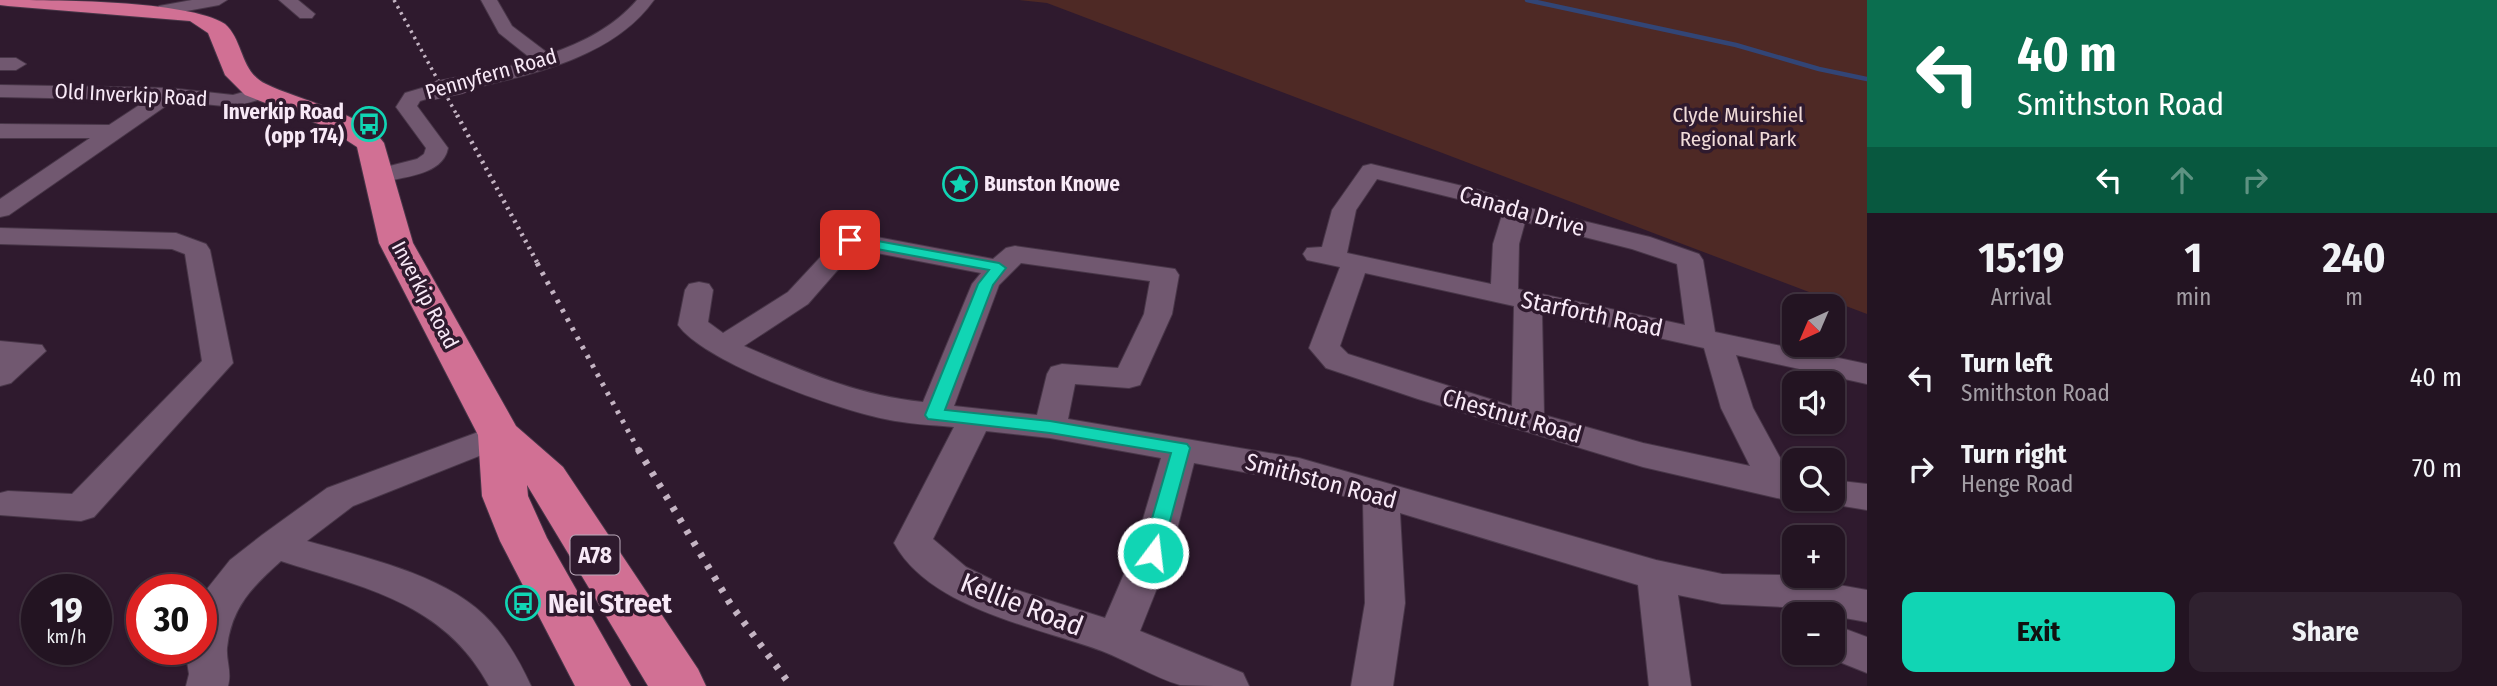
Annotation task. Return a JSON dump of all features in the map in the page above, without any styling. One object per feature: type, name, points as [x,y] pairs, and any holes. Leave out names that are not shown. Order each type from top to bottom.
[{"type":"highway","name":"Inverkip Road","points":[[8,0],[165,10],[197,15],[214,24],[238,75],[261,93],[336,121],[370,143],[396,243],[500,435],[547,478],[678,686]]},
{"type":"highway","name":"Inverkip Road","points":[[500,435],[505,496],[524,541],[603,686]]},
{"type":"street","points":[[165,10],[219,0]]},
{"type":"street","points":[[287,0],[306,14]]},
{"type":"street","points":[[489,0],[505,29],[546,61]]},
{"type":"street","name":"Pennyfern Road","points":[[378,176],[425,164],[435,157],[437,148],[418,119],[405,107],[412,97],[546,61],[605,36],[643,6],[646,0]]},
{"type":"street","name":"Old Inverkip Road","points":[[0,91],[169,94],[234,101],[261,93]]},
{"type":"street","points":[[0,210],[169,94]]},
{"type":"street","points":[[0,131],[110,132]]},
{"type":"street","name":"Canada Drive","points":[[1335,259],[1343,209],[1371,171],[1470,195],[1516,212],[1641,243],[1690,260],[1709,339]]},
{"type":"street","points":[[1516,212],[1506,244],[1516,298],[1528,419]]},
{"type":"street","points":[[0,236],[176,241],[197,250],[218,363],[81,508],[8,504]]},
{"type":"street","points":[[722,347],[798,298],[850,240],[999,268]]},
{"type":"street","points":[[934,415],[986,284],[1015,254],[1165,275],[1158,314],[1129,378],[1062,374],[1050,427]]},
{"type":"street","name":"Starforth Road","points":[[1335,259],[1867,374]]},
{"type":"street","name":"Chestnut Road","points":[[1335,259],[1324,348],[1336,361],[1429,392],[1643,455],[1782,485]]},
{"type":"street","name":"Smithston Road","points":[[699,290],[693,325],[722,347],[819,390],[886,409],[1050,427],[1299,470],[1657,575],[1785,602]]},
{"type":"street","points":[[1709,339],[1737,408],[1782,481]]},
{"type":"street","points":[[0,350],[31,351],[0,376]]},
{"type":"street","name":"Kellie Road","points":[[975,419],[914,543],[952,578],[994,599],[1116,639],[1228,686]]},
{"type":"street","points":[[207,686],[210,674],[206,650],[217,605],[244,571],[340,497],[500,435]]},
{"type":"street","points":[[1116,639],[1153,553],[1181,448]]},
{"type":"street","points":[[1845,494],[1867,497]]},
{"type":"street","points":[[1372,686],[1385,603],[1381,496]]},
{"type":"street","points":[[275,545],[405,589],[451,611],[480,636],[502,668],[510,686]]},
{"type":"street","points":[[1657,575],[1670,686]]},
{"type":"street","name":"Smithston Road","points":[[1845,605],[1867,606]]},
{"type":"street","points":[[1845,646],[1867,654]]},
{"type":"green space","name":"Clyde Muirshiel Regional Park","points":[[1019,0],[1867,0],[1867,314],[1845,306],[1845,294],[1814,294],[1047,3]]},
{"type":"waterway","points":[[1527,0],[1736,45],[1819,69],[1867,79]]},
{"type":"railway","points":[[394,0],[458,117]]},
{"type":"railway","points":[[457,115],[538,264]]},
{"type":"railway","points":[[537,263],[639,451]]},
{"type":"railway","points":[[638,449],[731,605],[791,686]]},
{"type":"place","name":"Inverkip Road (opp 174)","points":[[369,124]]},
{"type":"place","name":"Bunston Knowe","points":[[960,184]]},
{"type":"place","name":"Neil Street","points":[[523,603]]},
{"type":"route","points":[[850,240],[999,268],[986,284],[934,415],[1050,427],[1181,448],[1153,553]]}]
